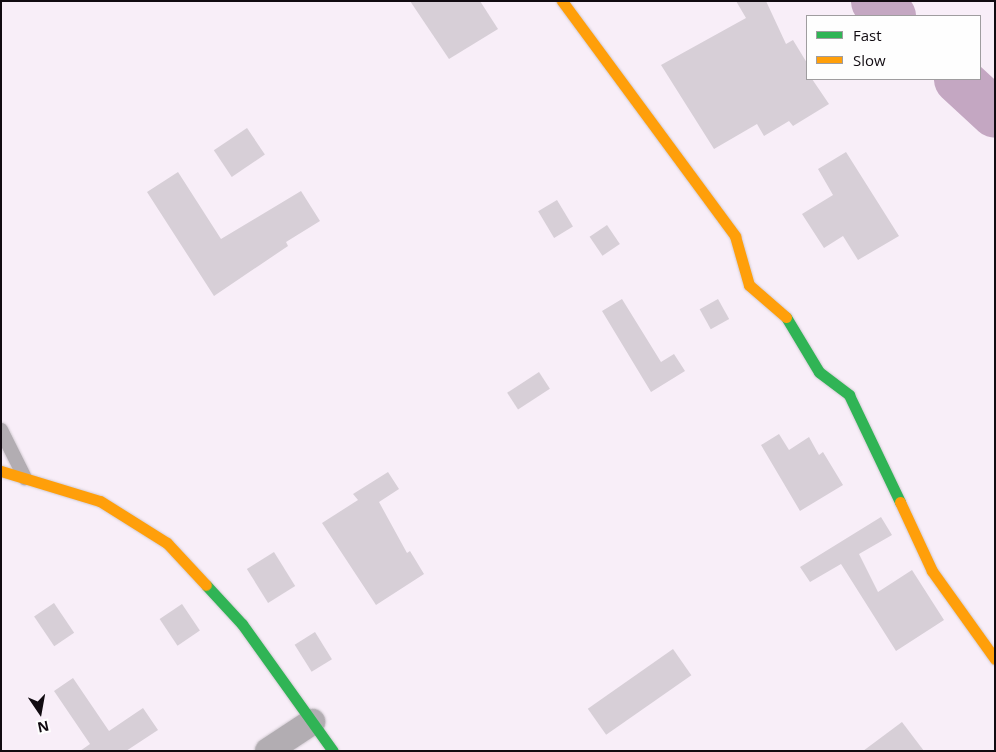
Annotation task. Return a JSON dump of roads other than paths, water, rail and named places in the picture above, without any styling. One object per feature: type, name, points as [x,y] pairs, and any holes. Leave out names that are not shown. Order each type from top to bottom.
[{"type":"street","points":[[562,1],[735,236],[749,285],[783,312],[819,372],[849,395],[932,571],[995,659]]},
{"type":"street","points":[[1,471],[100,501],[167,542],[242,624],[333,751]]},
{"type":"street","points":[[268,751],[312,722]]},
{"type":"lane","points":[[1,430],[25,479]]},
{"type":"waterway","points":[[875,1],[890,15]]},
{"type":"waterway","points":[[959,80],[995,113]]}]
